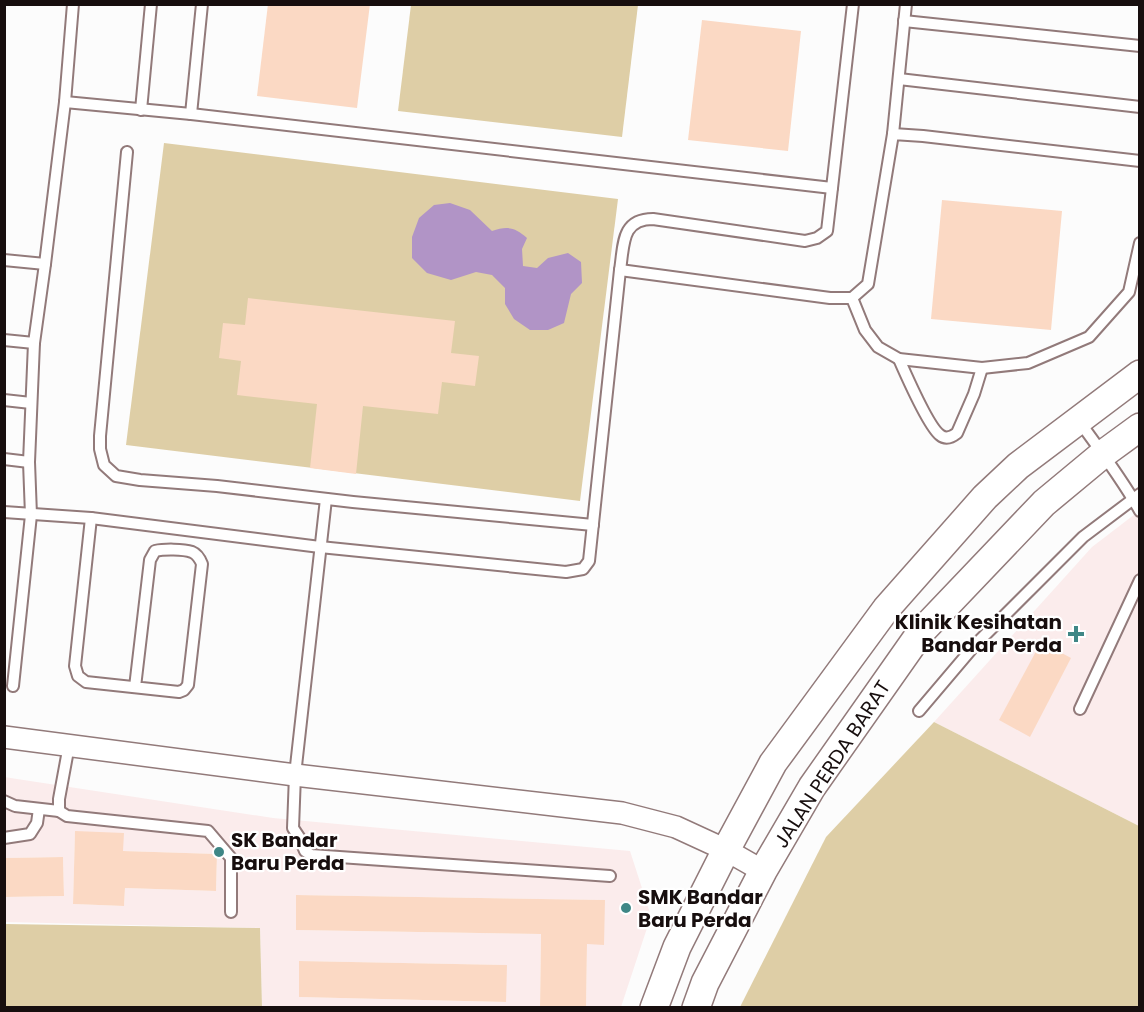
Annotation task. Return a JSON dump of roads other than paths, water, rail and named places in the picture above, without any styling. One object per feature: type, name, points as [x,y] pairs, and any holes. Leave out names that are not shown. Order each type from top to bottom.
[{"type":"street","points":[[654,1008],[677,947],[773,763],[886,609],[986,497],[1018,466],[1140,374]]},
{"type":"street","name":"JALAN PERDA BARAT","points":[[696,1008],[705,983],[763,871],[812,787],[921,632],[1044,503],[1103,454],[1140,428]]},
{"type":"street","points":[[4,737],[295,775],[622,813],[676,827],[726,850],[763,871]]},
{"type":"lane","points":[[13,686],[31,515],[29,462],[34,343],[65,102],[73,4]]},
{"type":"lane","points":[[141,110],[152,4]]},
{"type":"lane","points":[[191,114],[202,4]]},
{"type":"lane","points":[[4,512],[91,518],[320,547],[566,572],[582,569],[589,561],[625,238],[631,226],[641,219],[805,241],[817,238],[827,231],[853,4]]},
{"type":"lane","points":[[620,270],[830,298],[852,298],[868,284],[893,134],[906,4]]},
{"type":"lane","points":[[904,21],[1140,46]]},
{"type":"lane","points":[[899,79],[1140,107]]},
{"type":"lane","points":[[65,102],[191,114],[832,188]]},
{"type":"lane","points":[[893,134],[1140,161]]},
{"type":"lane","points":[[127,152],[100,436],[104,465],[116,476],[593,525]]},
{"type":"lane","points":[[852,298],[865,330],[871,338],[878,347],[899,359],[982,368],[1029,363],[1089,337],[1129,292],[1140,243]]},
{"type":"lane","points":[[4,260],[45,264]]},
{"type":"lane","points":[[4,340],[34,343]]},
{"type":"lane","points":[[899,359],[928,418],[939,435],[946,438],[957,433],[966,415],[982,368]]},
{"type":"lane","points":[[4,400],[31,403]]},
{"type":"lane","points":[[1078,420],[1136,496],[1140,511]]},
{"type":"lane","points":[[4,459],[29,462]]},
{"type":"lane","points":[[919,711],[975,645],[1083,537],[1136,496]]},
{"type":"lane","points":[[326,499],[295,775],[293,828],[305,851],[311,855],[610,876]]},
{"type":"lane","points":[[91,518],[75,666],[78,676],[86,682],[179,692],[184,690],[188,685],[202,564],[198,556],[192,552],[164,549],[155,551],[150,560],[135,687]]},
{"type":"lane","points":[[1080,709],[1140,580]]},
{"type":"lane","points":[[59,812],[59,799],[69,745]]},
{"type":"lane","points":[[4,801],[15,806],[59,812],[67,816],[208,831],[231,858],[231,912]]},
{"type":"lane","points":[[4,837],[30,834],[37,823],[39,809]]},
{"type":"place","name":"Klinik Kesihatan Bandar Perda","points":[[1076,634]]},
{"type":"place","name":"SK Bandar Baru Perda","points":[[219,852]]},
{"type":"place","name":"SMK Bandar Baru Perda","points":[[626,908]]}]
